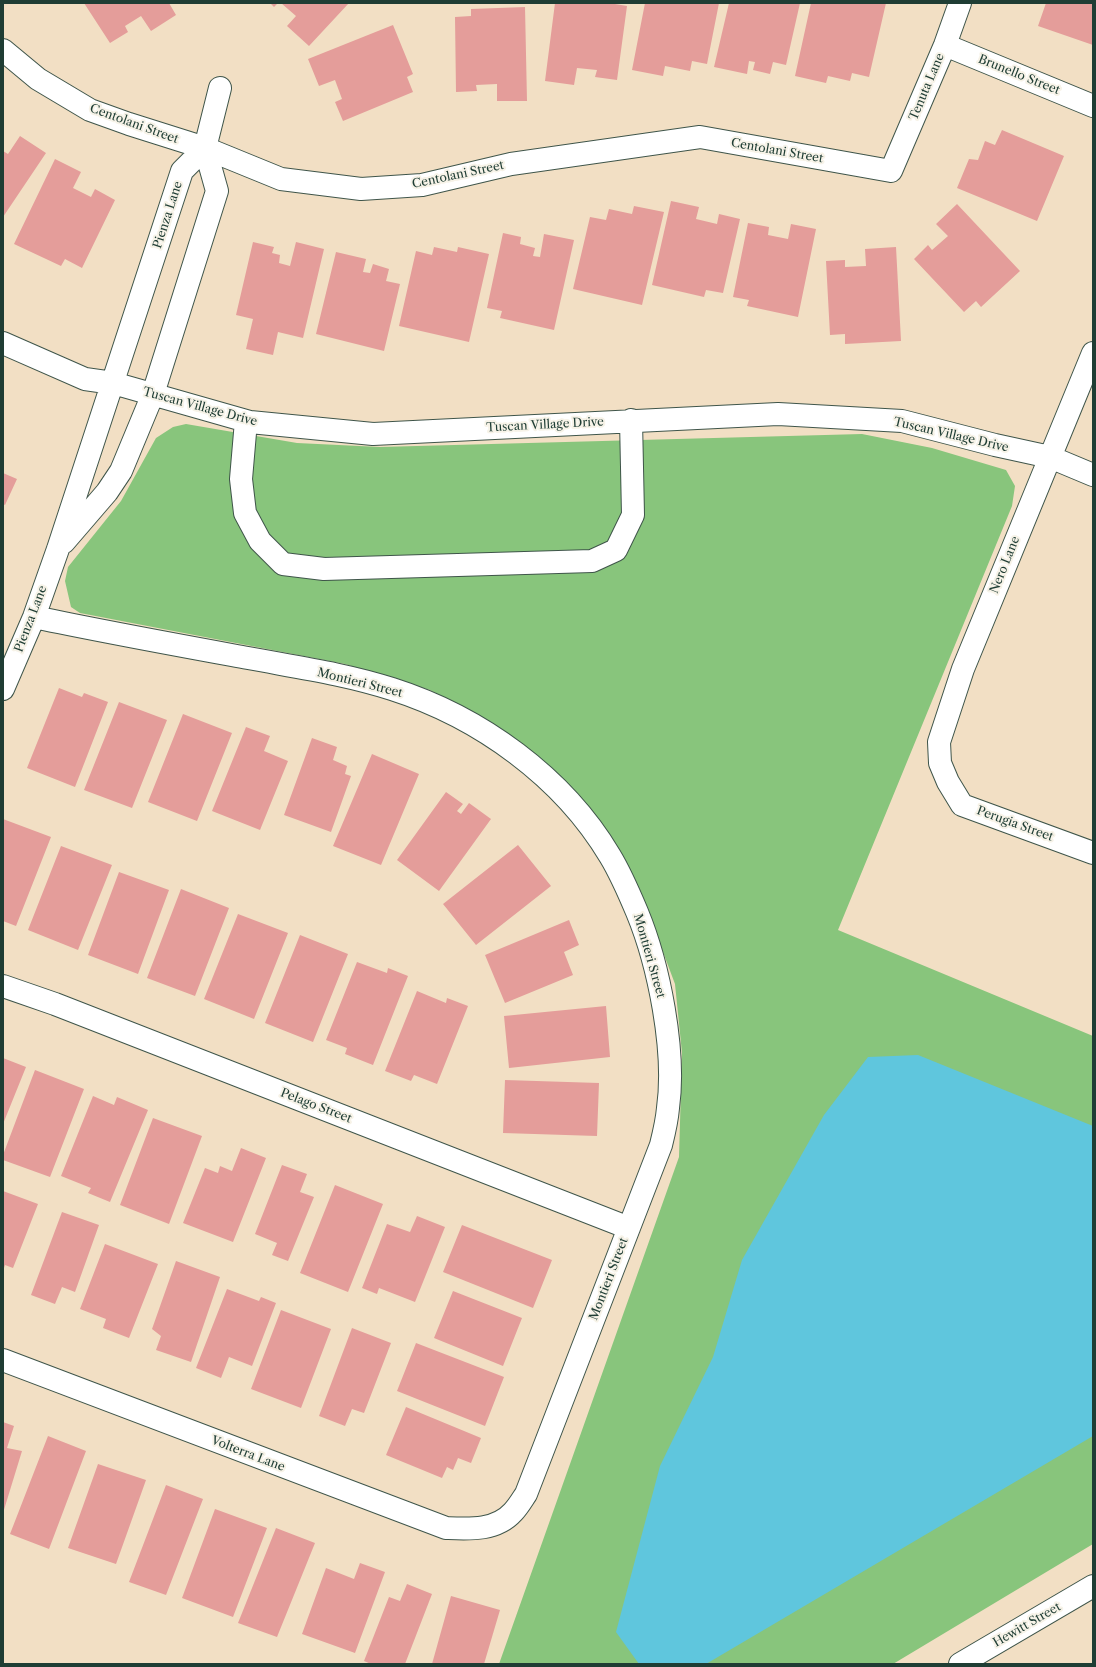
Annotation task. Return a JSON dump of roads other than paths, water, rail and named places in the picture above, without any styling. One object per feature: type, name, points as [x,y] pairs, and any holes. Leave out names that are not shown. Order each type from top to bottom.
[{"type":"street","name":"Tenuta Lane","points":[[891,171],[945,45],[960,3]]},
{"type":"street","name":"Brunello Street","points":[[945,45],[1093,106]]},
{"type":"street","name":"Centolani Street","points":[[3,50],[38,80],[90,110],[205,148],[281,179],[361,189],[422,185],[511,164],[700,137],[891,171]]},
{"type":"street","points":[[205,148],[220,88]]},
{"type":"street","name":"Pienza Lane","points":[[3,689],[34,617],[58,549],[182,171],[205,148],[217,191],[153,394],[121,471],[107,492],[58,549]]},
{"type":"street","name":"Tuscan Village Drive","points":[[3,343],[85,379],[113,383],[246,421],[373,434],[631,420],[778,414],[902,421],[995,445],[1050,457],[1093,475]]},
{"type":"street","name":"Nero Lane","points":[[948,782],[940,762],[939,742],[962,669],[1093,353]]},
{"type":"street","points":[[246,421],[241,479],[245,513],[260,541],[283,564],[324,569],[592,561],[616,550],[633,515],[631,420]]},
{"type":"street","name":"Montieri Street","points":[[34,617],[338,675],[392,689],[439,707],[484,730],[523,759],[557,789],[606,849],[628,889],[644,929],[656,974],[665,1022],[669,1066],[668,1106],[661,1145],[526,1494],[513,1513],[496,1524]]},
{"type":"street","name":"Perugia Street","points":[[948,782],[962,805],[1093,853]]},
{"type":"street","name":"Pelago Street","points":[[3,986],[62,1007],[629,1228]]},
{"type":"street","name":"Volterra Lane","points":[[3,1360],[446,1528],[474,1530],[496,1524]]},
{"type":"street","name":"Hewitt Street","points":[[960,1664],[1093,1586]]},
{"type":"water","points":[[918,1055],[1093,1126],[1093,1436],[706,1664],[639,1664],[616,1632],[660,1466],[713,1357],[742,1260],[824,1115],[868,1057]]}]
